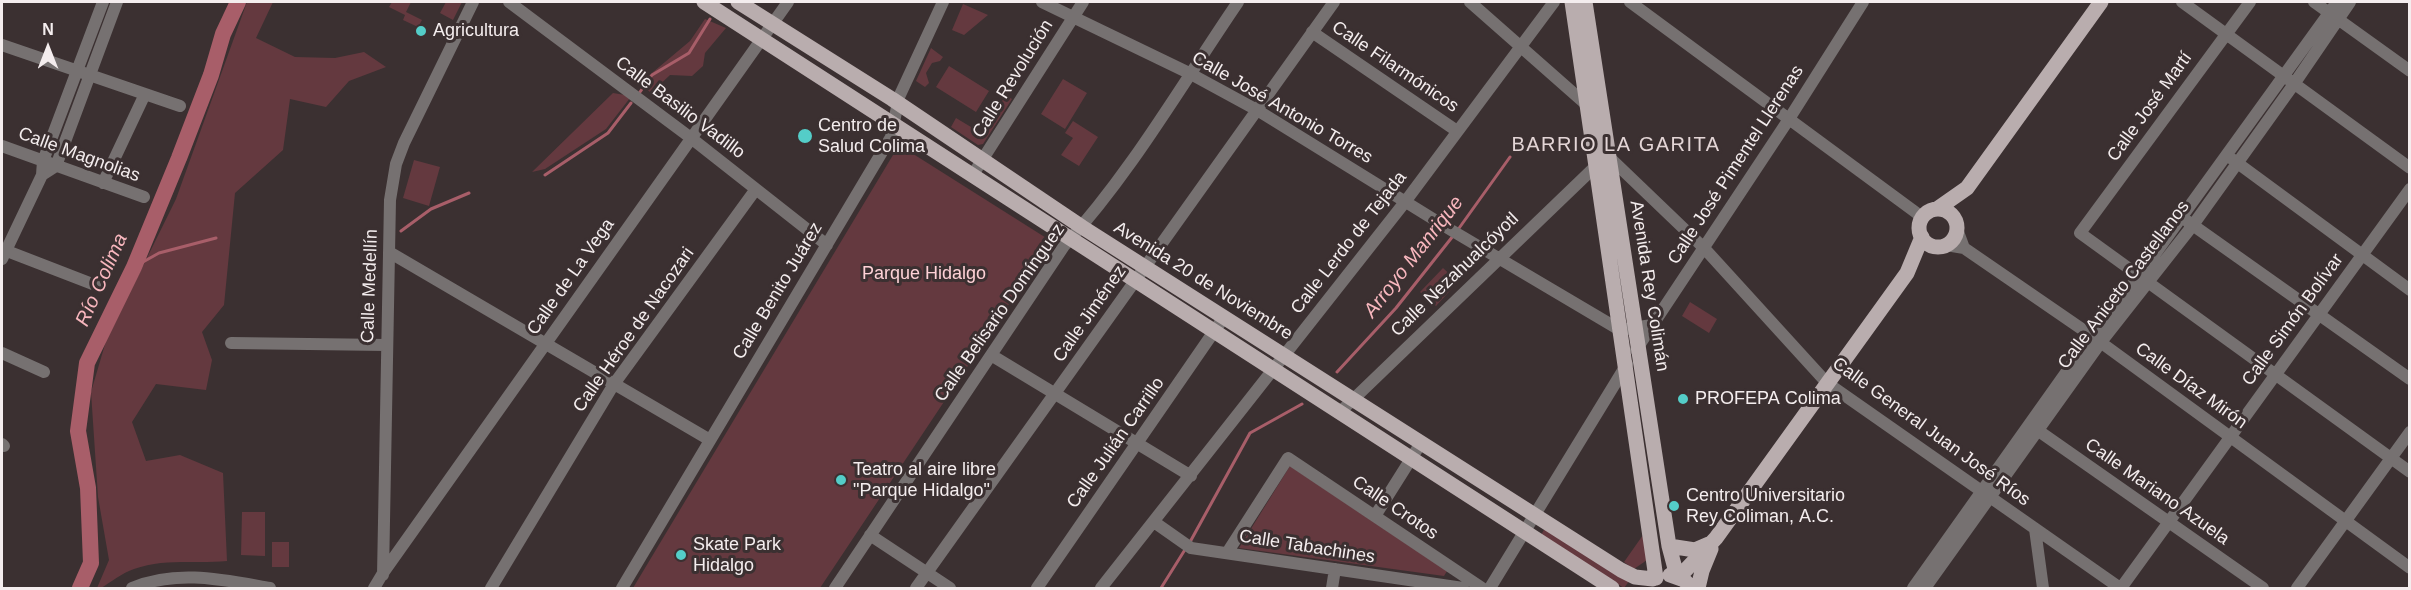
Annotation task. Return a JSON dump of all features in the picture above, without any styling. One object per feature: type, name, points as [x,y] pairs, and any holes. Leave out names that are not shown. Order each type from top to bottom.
[{"type":"main road","name":"Avenida 20 de Noviembre","points":[[704,2],[1612,588]]},
{"type":"main road","name":"Avenida 20 de Noviembre","points":[[738,2],[898,104],[1082,227],[1621,570],[1651,582],[1663,575],[1678,577]]},
{"type":"main road","name":"Avenida Rey Colimán","points":[[1572,2],[1593,143],[1603,161]]},
{"type":"main road","name":"Avenida Rey Colimán","points":[[1585,2],[1603,161],[1628,329],[1626,367],[1651,582]]},
{"type":"main road","points":[[1937,209],[1967,188],[2101,2]]},
{"type":"main road","points":[[1907,273],[1956,236],[1967,188]]},
{"type":"main road","points":[[1943,246],[1926,243],[1922,237],[1920,224],[1922,217],[1928,211],[1945,210],[1952,215],[1957,226]]},
{"type":"main road","points":[[1692,588],[1678,577],[1713,541],[1907,273],[1922,237]]},
{"type":"main road","name":"Avenida Rey Colimán","points":[[1628,329],[1638,346],[1669,546],[1678,577]]},
{"type":"main road","points":[[1669,546],[1695,550],[1713,541]]},
{"type":"main road","points":[[1698,588],[1713,541]]},
{"type":"street","points":[[95,285],[3,253],[42,175],[43,161],[103,2]]},
{"type":"street","points":[[42,175],[56,166],[117,2]]},
{"type":"street","name":"Calle Medellín","points":[[382,588],[390,200],[396,164],[404,143],[473,2]]},
{"type":"street","name":"Calle Basilio Vadillo","points":[[509,2],[691,138],[827,245]]},
{"type":"street","name":"Calle de La Vega","points":[[374,588],[788,2]]},
{"type":"street","name":"Calle Benito Juárez","points":[[622,588],[891,137],[898,104],[944,2]]},
{"type":"street","name":"Calle José Antonio Torres","points":[[1042,2],[1189,73],[1257,110],[1456,233],[1628,329]]},
{"type":"street","name":"Calle Revolución","points":[[972,176],[1083,2]]},
{"type":"street","name":"Calle Belisario Domínguez","points":[[835,588],[991,355],[1071,239],[1146,139],[1238,2]]},
{"type":"street","name":"Calle Jiménez","points":[[916,588],[1334,2]]},
{"type":"street","points":[[1470,2],[1588,106]]},
{"type":"street","name":"Calle Lerdo de Tejada","points":[[1101,588],[1405,202],[1554,2]]},
{"type":"street","points":[[1630,2],[1922,217]]},
{"type":"street","name":"Calle José Pimentel Llerenas","points":[[1490,588],[1638,346],[1789,119],[1863,2]]},
{"type":"street","points":[[2182,2],[2409,168]]},
{"type":"street","name":"Calle José Martí","points":[[2144,280],[2080,233],[2250,2]]},
{"type":"street","points":[[2314,2],[2409,71]]},
{"type":"street","name":"Calle Aniceto Castellanos","points":[[1925,588],[2096,339],[2193,225],[2294,84],[2333,16],[2337,2]]},
{"type":"street","name":"Calle Aniceto Castellanos","points":[[2144,280],[2182,216],[2282,76],[2333,16],[2350,2]]},
{"type":"street","name":"Calle Filarmónicos","points":[[1312,32],[1456,131]]},
{"type":"street","points":[[2,45],[180,106]]},
{"type":"street","points":[[103,183],[145,94]]},
{"type":"street","name":"Calle Magnolias","points":[[2,146],[144,197]]},
{"type":"street","points":[[2226,154],[2409,290]]},
{"type":"street","name":"Calle General Juan José Ríos","points":[[1603,161],[1704,248],[1827,383],[2121,588]]},
{"type":"street","name":"Calle Nezahualcóyotl","points":[[1339,413],[1603,161]]},
{"type":"street","name":"Calle Héroe de Nacozari","points":[[490,588],[614,384],[756,189]]},
{"type":"street","name":"Calle Simón Bolívar","points":[[2121,588],[2409,189]]},
{"type":"street","points":[[2182,216],[2409,379]]},
{"type":"street","points":[[1943,246],[1964,248],[1957,226]]},
{"type":"street","name":"Calle Díaz Mirón","points":[[1964,248],[2096,339],[2409,568]]},
{"type":"street","points":[[389,252],[710,440]]},
{"type":"street","points":[[2144,280],[2409,472]]},
{"type":"street","name":"Calle Julián Carrillo","points":[[1037,588],[1224,317]]},
{"type":"street","points":[[1628,329],[1652,325]]},
{"type":"street","points":[[231,343],[386,345]]},
{"type":"street","points":[[2,353],[44,372]]},
{"type":"street","points":[[991,355],[1191,476]]},
{"type":"street","name":"Calle Mariano Azuela","points":[[2034,427],[2263,588]]},
{"type":"street","points":[[2297,588],[2409,432]]},
{"type":"street","points":[[1375,516],[1422,443]]},
{"type":"street","name":"Calle Crotos","points":[[1227,553],[1288,458],[1482,588]]},
{"type":"street","name":"Calle Aniceto Castellanos","points":[[1913,588],[1987,495]]},
{"type":"street","name":"Calle Tabachines","points":[[1154,522],[1187,546],[1463,588]]},
{"type":"street","points":[[2035,529],[2043,588]]},
{"type":"street","points":[[870,535],[950,588]]},
{"type":"street","points":[[1332,588],[1335,569]]},
{"type":"street","points":[[132,588],[146,582],[186,577],[230,585],[270,588]]},
{"type":"green space","points":[[247,2],[273,2],[256,38],[295,57],[335,58],[364,52],[386,67],[349,81],[326,107],[290,99],[283,150],[235,193],[224,305],[202,332],[212,360],[206,390],[156,384],[132,422],[146,461],[180,455],[223,473],[227,561],[168,562],[145,566],[121,575],[101,588],[97,588],[109,560],[98,497],[91,392],[106,341],[176,199]]},
{"type":"green space","points":[[392,2],[411,2],[406,12],[422,20],[418,27],[403,20],[405,15],[389,7]]},
{"type":"green space","points":[[446,2],[462,2],[453,20],[440,13]]},
{"type":"green space","points":[[963,4],[988,15],[964,35],[952,30]]},
{"type":"green space","points":[[705,19],[726,28],[705,53],[703,66],[692,76],[670,75],[651,93],[640,83],[690,41]]},
{"type":"green space","points":[[931,48],[943,57],[940,61],[932,63],[926,73],[929,83],[925,87],[916,81]]},
{"type":"green space","points":[[949,66],[989,91],[976,112],[936,87]]},
{"type":"green space","points":[[1063,79],[1087,93],[1065,129],[1041,114]]},
{"type":"green space","points":[[613,93],[630,98],[606,129],[545,169],[532,172]]},
{"type":"green space","points":[[1006,95],[1012,99],[983,144],[978,145],[951,127],[956,118],[981,133]]},
{"type":"green space","points":[[1073,121],[1098,137],[1079,166],[1061,155],[1073,138],[1065,133]]},
{"type":"green space","name":"Parque Hidalgo","points":[[899,145],[1051,241],[820,588],[633,588]]},
{"type":"green space","points":[[414,160],[440,167],[429,206],[403,198]]},
{"type":"green space","points":[[1443,268],[1458,282],[1436,306],[1420,292]]},
{"type":"green space","points":[[1690,302],[1717,319],[1709,333],[1682,316]]},
{"type":"green space","points":[[1290,466],[1447,571],[1444,576],[1239,548]]},
{"type":"green space","points":[[242,512],[265,512],[265,556],[241,555]]},
{"type":"green space","points":[[1545,528],[1630,580],[1624,588],[1541,535]]},
{"type":"green space","points":[[1643,535],[1647,560],[1634,569],[1624,562]]},
{"type":"green space","points":[[272,542],[289,542],[289,567],[272,567]]},
{"type":"waterway","name":"Río Colima","points":[[80,588],[91,563],[88,488],[78,431],[87,363],[134,267],[211,75],[223,34],[238,2]]},
{"type":"waterway","points":[[640,92],[652,75],[689,53],[710,19]]},
{"type":"waterway","points":[[545,175],[608,133],[631,103]]},
{"type":"waterway","name":"Arroyo Manrique","points":[[1457,231],[1510,157]]},
{"type":"waterway","points":[[401,231],[431,209],[469,193]]},
{"type":"waterway","name":"Arroyo Manrique","points":[[1337,372],[1396,308],[1453,236]]},
{"type":"waterway","points":[[134,267],[159,253],[216,238]]},
{"type":"waterway","name":"Arroyo Manrique","points":[[1190,542],[1250,433],[1302,404]]},
{"type":"waterway","name":"Arroyo Manrique","points":[[1161,588],[1186,548]]},
{"type":"place","name":"Agricultura","points":[[421,31]]},
{"type":"place","name":"Centro de Salud Colima","points":[[805,136]]},
{"type":"place","name":"PROFEPA Colima","points":[[1683,399]]},
{"type":"place","name":"Teatro al aire libre \"Parque Hidalgo\"","points":[[841,480]]},
{"type":"place","name":"Centro Universitario Rey Coliman, A.C.","points":[[1674,506]]},
{"type":"place","name":"Skate Park Hidalgo","points":[[681,555]]},
{"type":"district","name":"BARRIO LA GARITA","points":[[1616,145]]}]
